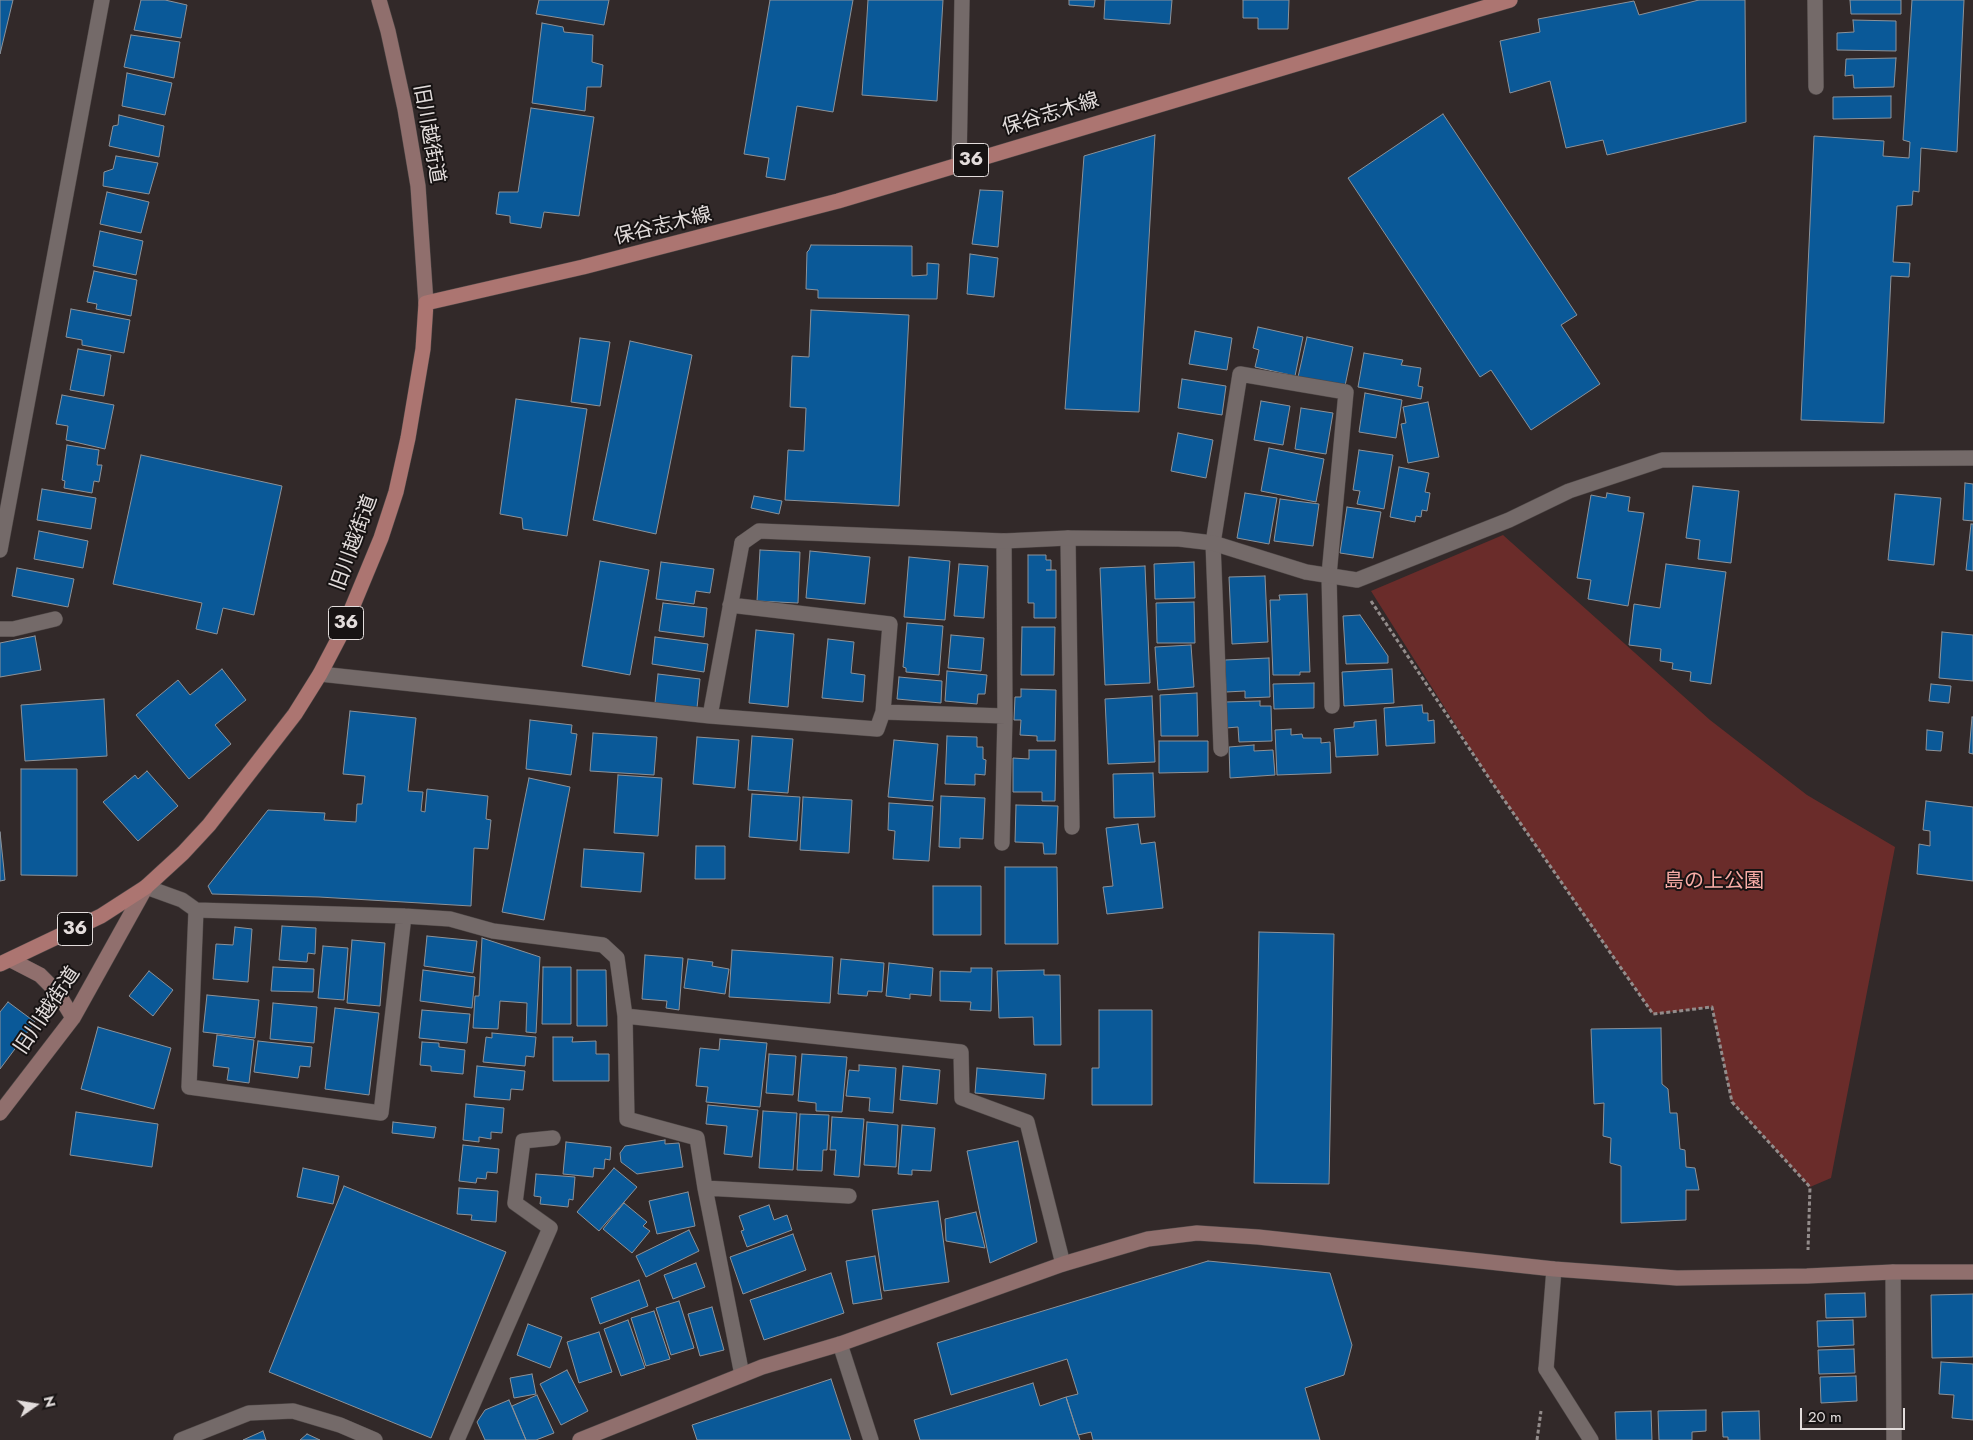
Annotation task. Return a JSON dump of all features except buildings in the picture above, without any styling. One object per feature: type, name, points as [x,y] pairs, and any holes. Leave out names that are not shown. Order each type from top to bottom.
[{"type":"main road","name":"保谷志木線","points":[[426,303],[583,267],[838,201],[1510,0]]},
{"type":"main road","name":"旧川越街道","points":[[146,886],[183,853],[222,810],[284,729],[320,674],[365,579],[396,492],[408,438],[423,349],[426,303]]},
{"type":"main road","name":"36","points":[[6,962],[100,916],[146,886]]},
{"type":"street","points":[[0,550],[102,0]]},
{"type":"street","name":"旧川越街道","points":[[379,0],[388,31],[405,110],[418,186],[426,303]]},
{"type":"street","points":[[959,164],[962,0]]},
{"type":"street","points":[[1816,0],[1816,86]]},
{"type":"street","points":[[1221,749],[1213,543],[1240,374],[1346,392],[1329,575],[1332,706]]},
{"type":"street","points":[[710,716],[742,543],[759,531],[1004,541],[1068,538],[1179,539],[1213,543],[1306,572],[1357,580],[1509,520],[1569,491],[1662,460],[1973,458]]},
{"type":"street","points":[[1068,538],[1072,828]]},
{"type":"street","points":[[1002,843],[1004,541]]},
{"type":"street","points":[[320,674],[710,716],[877,729],[883,712],[890,624],[730,605]]},
{"type":"street","points":[[0,629],[13,629],[55,619]]},
{"type":"street","points":[[883,712],[1004,716]]},
{"type":"street","points":[[146,886],[182,900],[196,910],[450,919],[493,931],[603,946],[617,958],[625,1016],[627,1119],[697,1138],[742,1375]]},
{"type":"street","name":"旧川越街道","points":[[0,1113],[73,1018],[146,886]]},
{"type":"street","points":[[196,910],[189,1087],[381,1113],[404,916]]},
{"type":"street","points":[[6,962],[40,975],[58,993],[73,1018]]},
{"type":"street","points":[[625,1016],[961,1052],[962,1098],[1027,1122],[1063,1264]]},
{"type":"street","points":[[457,1440],[550,1228],[516,1203],[523,1141],[553,1138]]},
{"type":"street","points":[[705,1188],[849,1196]]},
{"type":"street","points":[[580,1440],[742,1375],[840,1344],[1063,1264],[1148,1239],[1197,1233],[1258,1237],[1554,1269],[1677,1278],[1808,1276],[1893,1272],[1973,1272]]},
{"type":"street","points":[[1554,1269],[1546,1370],[1591,1440]]},
{"type":"street","points":[[1893,1272],[1894,1440]]},
{"type":"street","points":[[840,1344],[871,1440]]},
{"type":"street","points":[[181,1440],[249,1413],[293,1411],[340,1425],[375,1440]]},
{"type":"path","points":[[1357,580],[1491,781],[1653,1014],[1712,1007],[1732,1102],[1810,1187],[1808,1276]]},
{"type":"green space","name":"島の上公園","points":[[1503,535],[1710,720],[1807,795],[1895,847],[1831,1178],[1810,1187],[1732,1102],[1712,1007],[1653,1014],[1491,781],[1371,591]]}]
